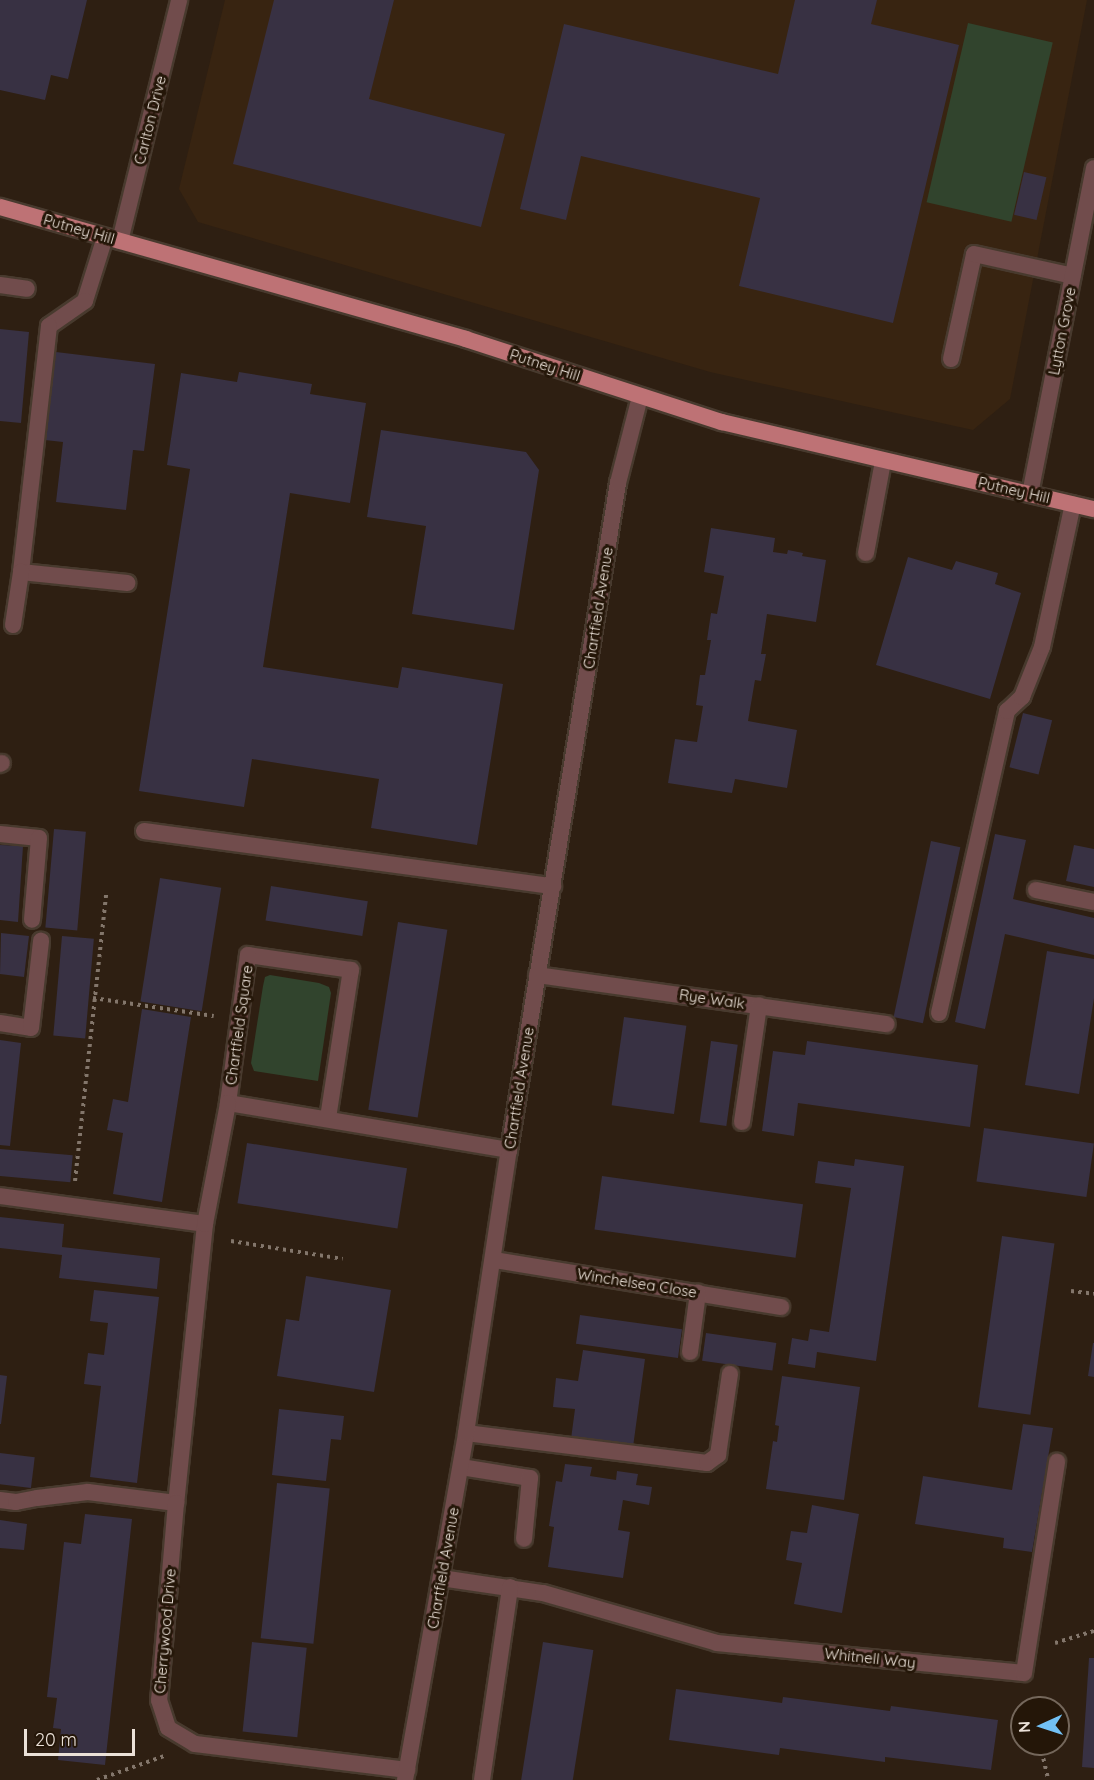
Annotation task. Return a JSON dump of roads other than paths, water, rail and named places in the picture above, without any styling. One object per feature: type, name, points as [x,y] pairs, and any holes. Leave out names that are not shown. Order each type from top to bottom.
[{"type":"main road","name":"Putney Hill","points":[[0,207],[466,339],[722,422],[1094,509]]},
{"type":"street","name":"Carlton Drive","points":[[13,625],[49,326],[85,301],[113,239],[179,0]]},
{"type":"street","name":"Lytton Grove","points":[[1030,494],[1094,168]]},
{"type":"street","points":[[951,358],[974,254],[1074,276]]},
{"type":"street","points":[[0,285],[27,289]]},
{"type":"street","name":"Chartfield Avenue","points":[[406,1775],[461,1467],[509,1150],[618,483],[640,397]]},
{"type":"street","points":[[866,553],[883,461]]},
{"type":"street","points":[[939,1012],[1006,711],[1022,698],[1042,647],[1072,504]]},
{"type":"street","points":[[21,572],[127,583]]},
{"type":"street","points":[[144,831],[553,886]]},
{"type":"street","points":[[0,834],[39,838],[33,920]]},
{"type":"street","points":[[1036,890],[1094,902]]},
{"type":"street","points":[[0,1023],[31,1028],[41,941]]},
{"type":"street","name":"Chartfield Square","points":[[328,1118],[351,970],[248,955],[228,1103],[509,1150]]},
{"type":"street","name":"Rye Walk","points":[[537,975],[887,1024]]},
{"type":"street","points":[[741,1122],[759,1005]]},
{"type":"street","name":"Cherrywood Drive","points":[[228,1103],[203,1230],[159,1700],[168,1728],[195,1744],[406,1775]]},
{"type":"street","points":[[0,1196],[72,1205],[203,1230]]},
{"type":"street","name":"Winchelsea Close","points":[[494,1260],[781,1307]]},
{"type":"street","points":[[690,1352],[698,1293]]},
{"type":"street","points":[[466,1433],[707,1463],[718,1455],[730,1374]]},
{"type":"street","name":"Whitnell Way","points":[[441,1578],[543,1593],[717,1643],[1024,1673],[1057,1462]]},
{"type":"street","points":[[461,1467],[530,1478],[524,1539]]},
{"type":"street","points":[[0,1500],[16,1502],[88,1492],[176,1503]]},
{"type":"street","points":[[482,1780],[510,1587]]}]
